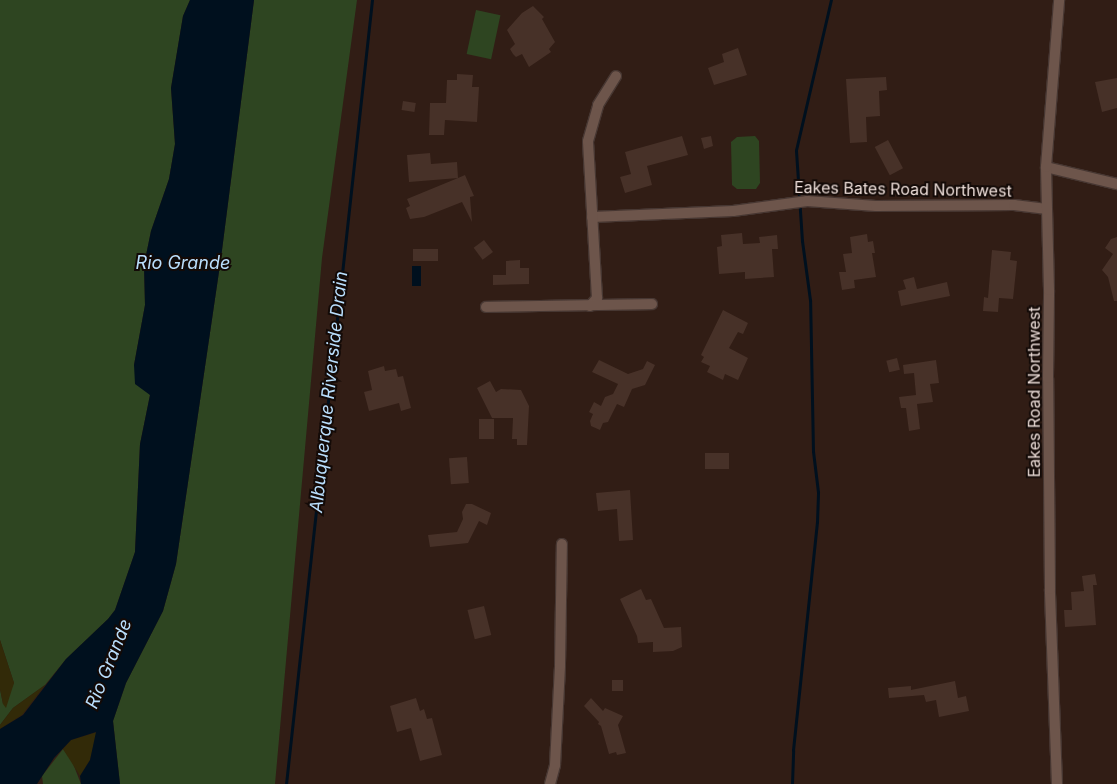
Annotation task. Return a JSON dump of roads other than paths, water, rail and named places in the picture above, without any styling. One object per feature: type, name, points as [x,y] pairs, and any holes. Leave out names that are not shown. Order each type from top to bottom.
[{"type":"street","name":"Eakes Road Northwest","points":[[1057,784],[1050,589],[1046,166],[1059,0]]},
{"type":"street","points":[[590,306],[597,298],[588,141],[598,105],[616,76]]},
{"type":"street","points":[[1046,166],[1117,184]]},
{"type":"street","name":"Eakes Bates Road Northwest","points":[[592,217],[733,211],[807,200],[876,206],[1014,205],[1047,209]]},
{"type":"street","points":[[486,307],[652,304]]},
{"type":"street","points":[[550,784],[555,765],[562,544]]},
{"type":"water","name":"Rio Grande","points":[[190,0],[254,0],[221,258],[176,564],[163,611],[126,683],[113,721],[120,784],[81,784],[80,776],[90,760],[96,732],[71,740],[54,758],[37,784],[0,784],[0,729],[23,715],[66,659],[115,610],[135,552],[140,444],[150,395],[135,384],[134,365],[145,305],[144,265],[151,231],[169,179],[175,144],[171,88],[183,16]]},
{"type":"water","points":[[412,266],[421,266],[421,286],[412,286]]},
{"type":"waterway","name":"Albuquerque Riverside Drain","points":[[286,784],[372,0]]},
{"type":"waterway","points":[[792,784],[793,750],[817,522],[818,492],[813,451],[810,300],[802,241],[796,150],[831,0]]}]
